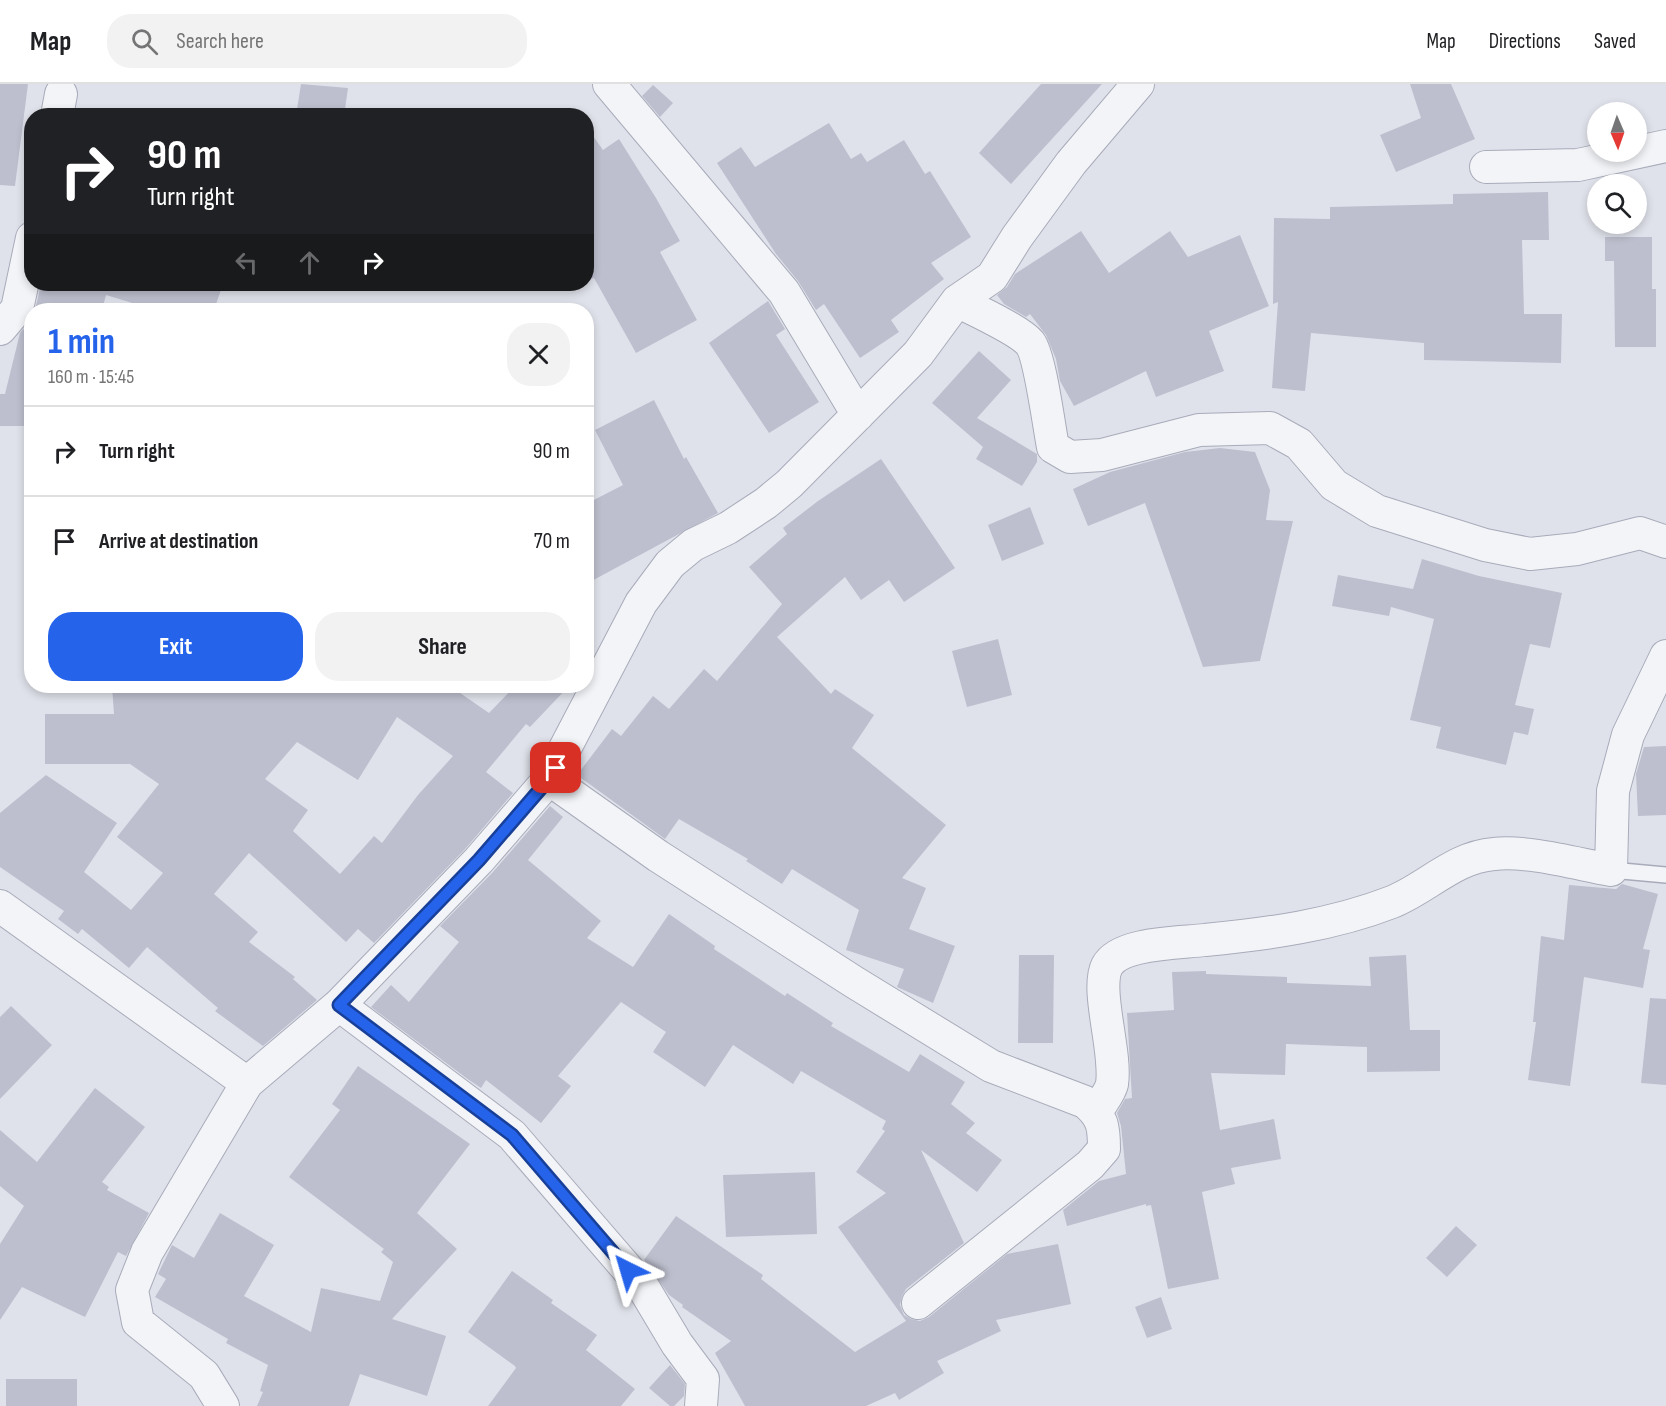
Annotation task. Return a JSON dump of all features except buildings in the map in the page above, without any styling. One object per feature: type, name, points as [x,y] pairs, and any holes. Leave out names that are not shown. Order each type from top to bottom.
[{"type":"street","points":[[609,84],[784,292],[858,415]]},
{"type":"street","points":[[594,693],[641,603],[670,564],[693,545],[728,528],[766,503],[789,484],[918,354],[957,301],[992,277],[1017,237],[1071,163],[1138,84]]},
{"type":"street","points":[[1486,167],[1578,165],[1666,146]]},
{"type":"street","points":[[0,329],[17,309],[24,276]]},
{"type":"street","points":[[957,301],[1005,326],[1030,343],[1039,371],[1053,447],[1070,457],[1102,455],[1199,430],[1270,428],[1299,444],[1334,485],[1377,512],[1485,545],[1530,554],[1578,549],[1640,533],[1666,543]]},
{"type":"street","points":[[1096,1112],[1112,1086],[1112,1051],[1104,986],[1107,966],[1120,953],[1147,946],[1249,936],[1352,917],[1395,900],[1462,861],[1494,854],[1523,855],[1611,870],[1613,791],[1628,735],[1666,656]]},
{"type":"street","points":[[223,1406],[204,1375],[138,1322],[132,1290],[147,1252],[247,1083],[339,1005],[479,860],[549,779],[594,693]]},
{"type":"street","points":[[549,779],[658,856],[922,1024],[991,1066],[1084,1102],[1096,1112],[1104,1129],[1104,1149],[1090,1165],[918,1303]]},
{"type":"street","points":[[0,906],[247,1083]]},
{"type":"street","points":[[339,1005],[512,1135],[643,1287],[677,1344],[703,1380],[701,1406]]},
{"type":"lane","points":[[1611,870],[1666,875]]},
{"type":"route","points":[[556,768],[479,860],[339,1005],[512,1135],[628,1270]]}]
